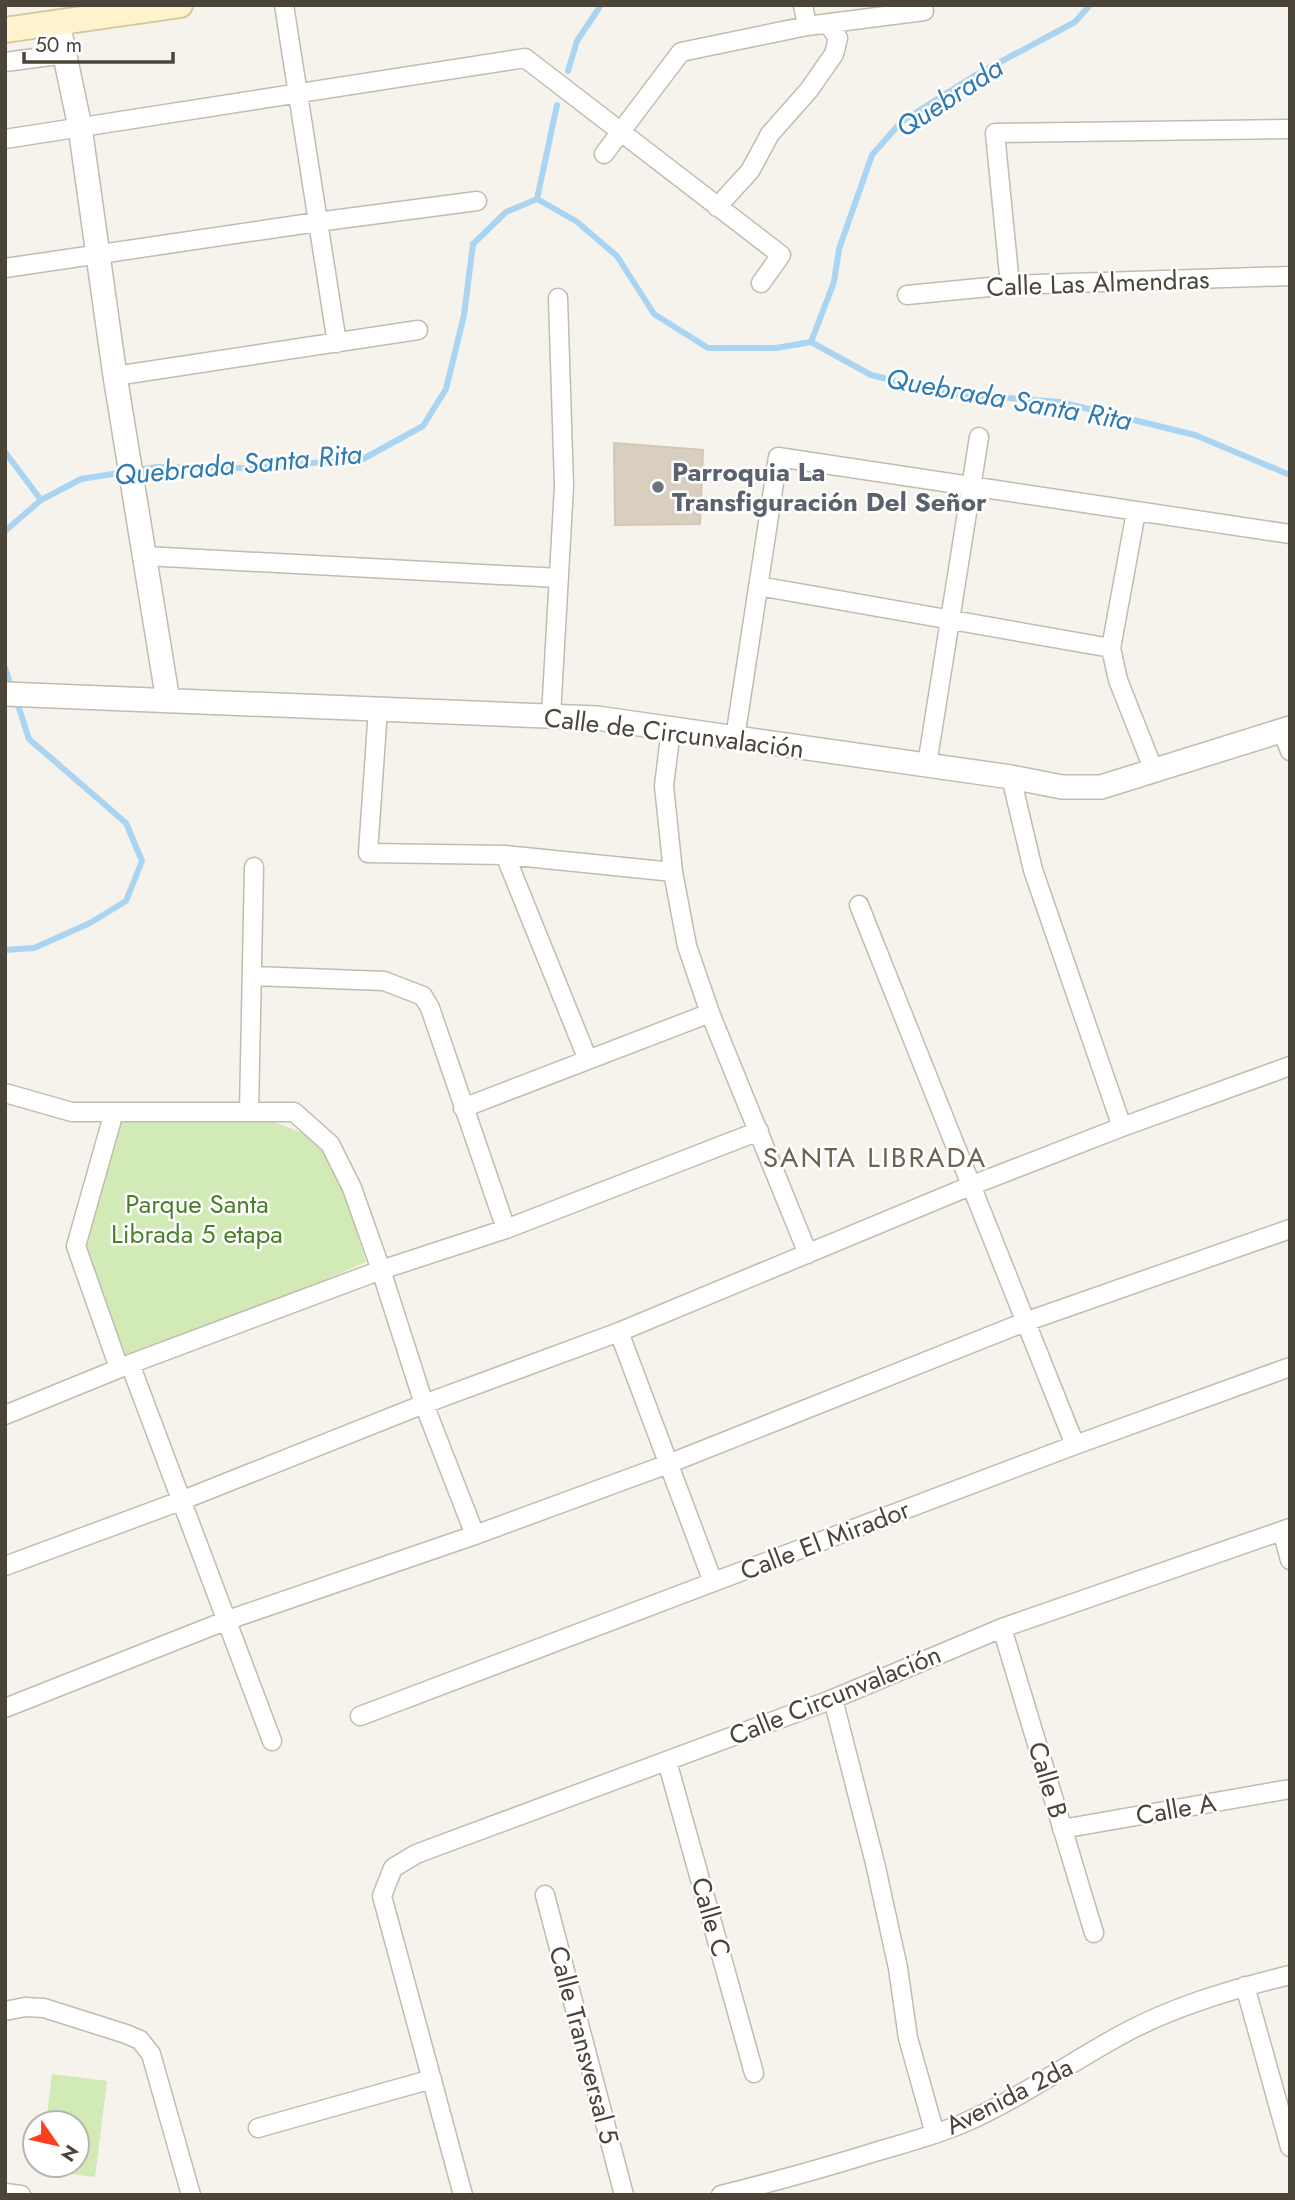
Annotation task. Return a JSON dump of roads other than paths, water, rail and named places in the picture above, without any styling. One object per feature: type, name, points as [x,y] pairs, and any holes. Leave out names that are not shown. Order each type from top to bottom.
[{"type":"main road","points":[[5,30],[58,23],[112,9],[180,5]]},
{"type":"street","points":[[284,5],[337,343]]},
{"type":"street","points":[[803,5],[807,26]]},
{"type":"street","points":[[604,153],[681,52],[807,26],[924,11]]},
{"type":"street","points":[[58,23],[80,127],[115,376],[169,701]]},
{"type":"street","points":[[717,207],[750,171],[770,134],[809,90],[834,54],[838,38],[828,24]]},
{"type":"street","points":[[5,62],[66,54]]},
{"type":"street","points":[[5,139],[526,58],[781,255],[761,283]]},
{"type":"street","points":[[1010,285],[995,133],[1290,129]]},
{"type":"street","points":[[5,268],[477,201]]},
{"type":"street","name":"Calle Las Almendras","points":[[908,295],[1010,285],[1290,276]]},
{"type":"street","points":[[551,716],[564,486],[558,298]]},
{"type":"street","points":[[115,376],[418,330]]},
{"type":"street","points":[[928,765],[979,437]]},
{"type":"street","points":[[735,738],[778,457],[1290,534]]},
{"type":"street","points":[[1136,512],[1111,648],[1118,680],[1154,771]]},
{"type":"street","points":[[145,556],[559,578]]},
{"type":"street","points":[[758,586],[1111,648]]},
{"type":"street","name":"Calle de Circunvalación","points":[[5,694],[597,718],[1011,777],[1062,787],[1101,788],[1154,771],[1287,737]]},
{"type":"street","points":[[378,709],[368,853],[505,855],[673,872]]},
{"type":"street","points":[[671,729],[664,786],[673,872],[687,946],[710,1013],[808,1254]]},
{"type":"street","points":[[1011,777],[1033,870],[1122,1127]]},
{"type":"street","points":[[505,855],[588,1060]]},
{"type":"street","points":[[249,1112],[254,867]]},
{"type":"street","points":[[859,905],[1074,1445]]},
{"type":"street","points":[[252,976],[384,981],[423,996],[430,1008],[506,1229]]},
{"type":"street","points":[[463,1108],[710,1013]]},
{"type":"street","points":[[5,1566],[183,1500],[424,1404],[619,1332],[970,1186],[1290,1066]]},
{"type":"street","points":[[5,1093],[72,1112],[294,1112],[330,1144],[352,1188],[424,1404],[475,1535]]},
{"type":"street","points":[[114,1112],[76,1246],[183,1500],[225,1620],[272,1741]]},
{"type":"street","points":[[5,1415],[125,1366],[381,1270],[506,1229],[759,1131]]},
{"type":"street","points":[[5,1708],[225,1620],[475,1535],[668,1464],[1025,1322],[1290,1229]]},
{"type":"street","points":[[619,1332],[713,1582]]},
{"type":"street","name":"Calle El Mirador","points":[[360,1716],[1074,1445],[1290,1367]]},
{"type":"street","name":"Calle Circunvalación","points":[[432,2079],[383,1896],[393,1868],[415,1854],[833,1699],[1002,1628],[1286,1530],[1290,1560]]},
{"type":"street","name":"Calle B","points":[[1002,1628],[1094,1933]]},
{"type":"street","points":[[833,1699],[875,1863],[898,1968],[908,2038],[935,2134]]},
{"type":"street","name":"Calle C","points":[[667,1761],[754,2073]]},
{"type":"street","name":"Calle A","points":[[1062,1829],[1290,1788]]},
{"type":"street","name":"Calle Transversal 5","points":[[544,1895],[624,2195]]},
{"type":"street","name":"Avenida 2da","points":[[721,2195],[794,2186],[935,2134],[1006,2102],[1121,2035],[1167,2014],[1245,1986],[1290,1975]]},
{"type":"street","points":[[1245,1986],[1290,2147]]},
{"type":"street","points":[[5,2011],[24,2007],[44,2008],[140,2040],[151,2054],[191,2195]]},
{"type":"street","points":[[258,2128],[432,2079],[463,2195]]},
{"type":"street","points":[[5,2193],[21,2195]]},
{"type":"waterway","name":"Quebrada","points":[[568,71],[577,41],[601,5]]},
{"type":"waterway","name":"Quebrada","points":[[811,342],[834,282],[839,249],[872,155],[901,122],[974,76],[1075,22],[1090,5]]},
{"type":"waterway","name":"Quebrada","points":[[537,199],[557,105]]},
{"type":"waterway","name":"Quebrada Santa Rita","points":[[5,531],[41,500],[81,479],[157,467],[247,468],[363,459],[423,426],[446,389],[464,315],[473,244],[506,212],[537,199],[576,221],[617,256],[654,314],[708,348],[776,348],[811,342],[871,375],[944,393],[1060,402],[1195,435],[1290,475]]},
{"type":"waterway","points":[[5,452],[41,500]]},
{"type":"waterway","name":"Quebrada Santa Rita","points":[[5,668],[12,689]]},
{"type":"waterway","name":"Quebrada Santa Rita","points":[[5,950],[34,948],[90,923],[126,901],[142,861],[126,823],[29,739],[16,699]]},
{"type":"place","name":"Parroquia La Transfiguración Del Señor","points":[[658,487]]},
{"type":"district","name":"SANTA LIBRADA","points":[[875,1157]]},
{"type":"park label","name":"Parque Santa Librada 5 etapa","points":[[197,1219]]}]
